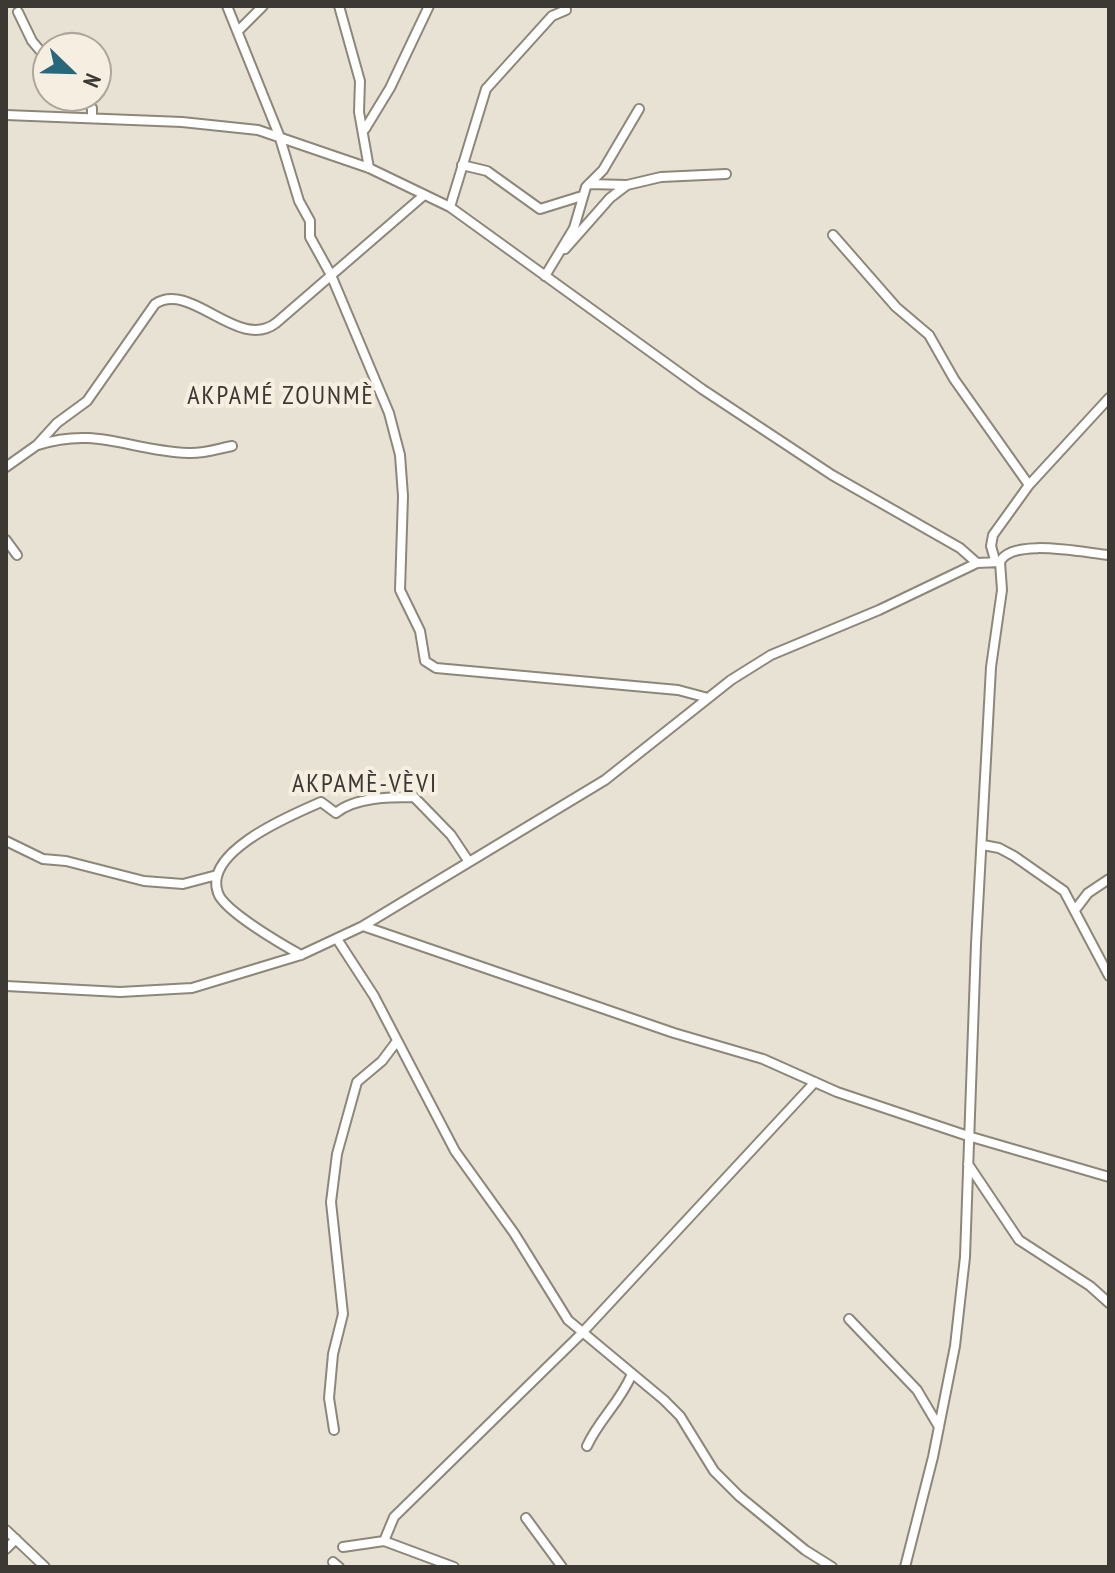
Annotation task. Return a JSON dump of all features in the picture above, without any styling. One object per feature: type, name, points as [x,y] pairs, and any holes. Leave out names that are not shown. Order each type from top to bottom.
[{"type":"street","points":[[227,6],[279,135],[299,201],[310,221],[310,237],[331,275],[389,413],[400,455],[403,496],[400,590],[420,631],[429,665],[559,681],[678,690],[708,698]]},
{"type":"street","points":[[239,30],[263,6]]},
{"type":"street","points":[[339,6],[360,81],[359,112],[369,168]]},
{"type":"street","points":[[364,130],[390,88],[429,6]]},
{"type":"street","points":[[450,207],[486,89],[552,16],[566,10]]},
{"type":"street","points":[[18,12],[32,41]]},
{"type":"street","points":[[545,276],[574,228],[582,196],[610,159],[639,109]]},
{"type":"street","points":[[92,112],[92,117]]},
{"type":"street","points":[[6,115],[216,124],[279,135],[369,168],[450,207],[702,389],[832,475],[960,548],[977,563]]},
{"type":"street","points":[[462,165],[487,171],[540,209],[582,196]]},
{"type":"street","points":[[589,184],[627,185],[661,177],[726,174]]},
{"type":"street","points":[[562,252],[627,185]]},
{"type":"street","points":[[6,467],[37,445],[57,423],[98,388],[155,304],[162,299],[175,299],[253,332],[263,331],[423,196]]},
{"type":"street","points":[[833,235],[896,307],[929,335],[954,379],[1029,485]]},
{"type":"street","points":[[905,1567],[955,1346],[965,1257],[991,667],[1002,590],[991,546],[993,535],[1029,485],[1109,398]]},
{"type":"street","points":[[37,445],[66,436],[88,435],[186,453],[232,446]]},
{"type":"street","points":[[6,540],[17,555]]},
{"type":"street","points":[[8,988],[120,992],[192,988],[301,955],[363,926],[605,780],[708,698],[771,655],[879,610],[977,563],[997,561],[1008,552],[1023,549],[1109,555]]},
{"type":"street","points":[[6,841],[43,859],[66,861],[144,881],[175,885],[217,875],[249,838],[285,816],[321,802],[336,813],[344,806],[391,797],[414,797],[451,835],[469,862]]},
{"type":"street","points":[[983,845],[999,848],[1055,882],[1075,910],[1109,976]]},
{"type":"street","points":[[217,875],[217,889],[222,900],[264,935],[301,955]]},
{"type":"street","points":[[1075,910],[1088,893],[1109,879]]},
{"type":"street","points":[[363,926],[674,1033],[763,1059],[815,1082],[968,1136],[1109,1177]]},
{"type":"street","points":[[337,939],[374,996],[455,1151],[581,1334],[680,1416],[698,1450],[739,1496],[805,1550],[832,1567]]},
{"type":"street","points":[[334,1430],[329,1398],[333,1354],[343,1314],[331,1202],[337,1154],[357,1082],[382,1061],[397,1041]]},
{"type":"street","points":[[384,1541],[394,1517],[581,1334],[815,1082]]},
{"type":"street","points":[[967,1164],[1019,1240],[1090,1286],[1109,1303]]},
{"type":"street","points":[[849,1319],[917,1390],[939,1427]]},
{"type":"street","points":[[587,1446],[600,1423],[622,1397],[632,1374]]},
{"type":"street","points":[[526,1518],[562,1567]]},
{"type":"street","points":[[6,1530],[45,1567]]},
{"type":"street","points":[[6,1549],[16,1539]]},
{"type":"street","points":[[343,1547],[384,1541],[454,1567]]},
{"type":"district","name":"AKPAMÉ ZOUNMÈ","points":[[281,397]]},
{"type":"district","name":"AKPAMÈ-VÈVI","points":[[365,785]]}]
